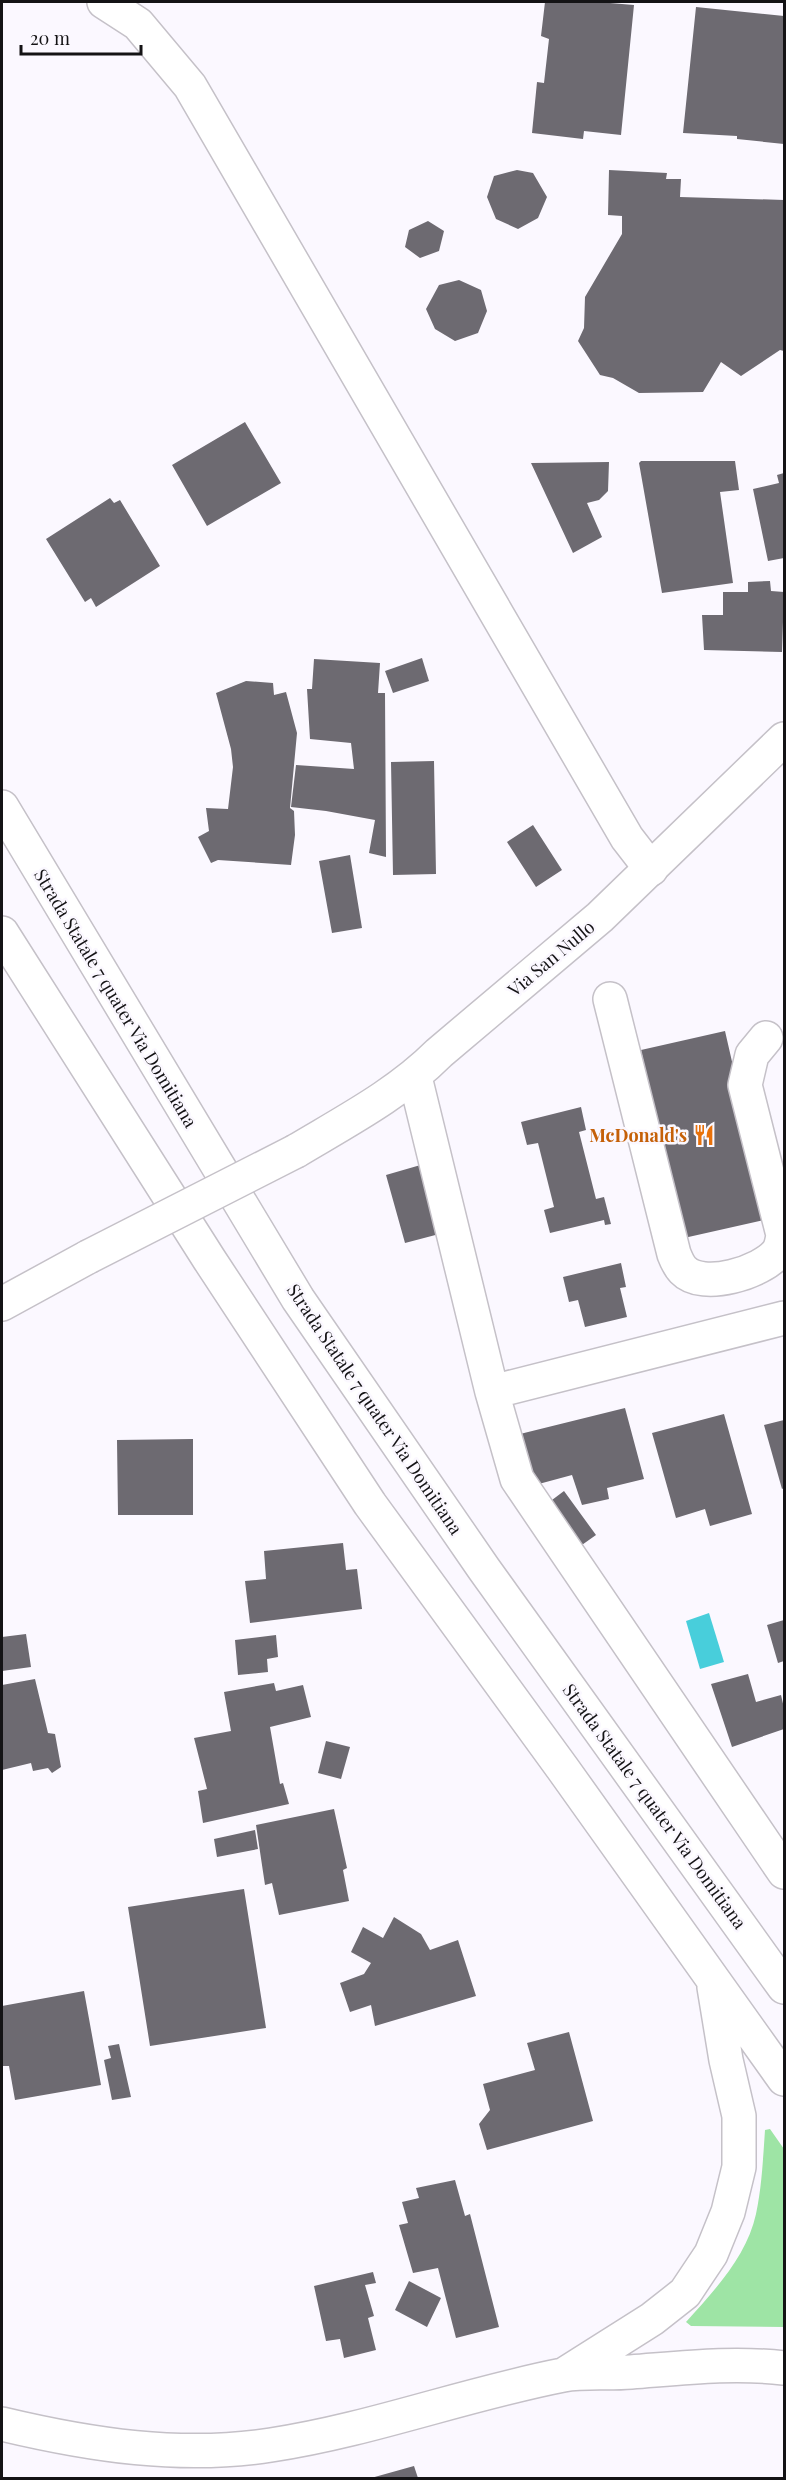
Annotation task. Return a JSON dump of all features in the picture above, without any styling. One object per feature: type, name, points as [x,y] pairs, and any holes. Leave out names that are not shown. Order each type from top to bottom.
[{"type":"main road","points":[[104,2],[138,24],[190,86],[627,838],[651,869]]},
{"type":"main road","name":"Via San Nullo","points":[[2,1304],[88,1257],[296,1151],[416,1077],[439,1053],[600,917],[784,739]]},
{"type":"main road","name":"Strada Statale 7 quater Via Domitiana","points":[[2,807],[298,1299],[484,1569],[784,1987]]},
{"type":"main road","points":[[2,933],[209,1259],[370,1504],[784,2079]]},
{"type":"main road","points":[[610,999],[674,1254],[684,1271],[701,1278],[732,1277],[761,1267],[779,1251],[783,1235],[745,1085],[752,1055],[766,1038]]},
{"type":"main road","points":[[416,1077],[492,1392],[517,1479],[784,1872]]},
{"type":"main road","points":[[492,1392],[784,1318]]},
{"type":"main road","points":[[565,2374],[652,2319],[685,2293],[711,2254],[728,2212],[739,2167],[739,2116],[726,2060],[713,1980]]},
{"type":"main road","points":[[2,2424],[73,2440],[141,2449],[217,2450],[283,2442],[374,2422],[565,2374],[630,2372],[714,2365],[784,2368]]},
{"type":"green space","points":[[770,2129],[784,2149],[784,2327],[691,2326],[686,2322],[728,2272],[752,2229],[760,2193],[765,2130]]},
{"type":"water","points":[[709,1613],[724,1662],[700,1669],[686,1621]]},
{"type":"building","points":[[545,2],[634,5],[621,135],[584,131],[583,139],[532,133],[537,82],[544,83],[549,39],[541,36]]},
{"type":"building","points":[[696,7],[784,16],[784,144],[737,139],[737,136],[683,133]]},
{"type":"building","points":[[517,170],[533,173],[547,197],[538,218],[518,229],[496,219],[487,197],[494,176]]},
{"type":"building","points":[[609,170],[667,173],[666,179],[681,179],[680,197],[784,200],[784,351],[780,350],[741,376],[721,362],[703,392],[639,393],[613,378],[600,375],[578,341],[584,328],[585,297],[622,234],[622,216],[608,215]]},
{"type":"building","points":[[428,221],[444,231],[439,251],[420,258],[405,247],[409,230]]},
{"type":"building","points":[[459,280],[481,290],[487,311],[478,333],[455,341],[435,329],[426,309],[439,285]]},
{"type":"building","points":[[245,422],[281,483],[207,526],[172,465]]},
{"type":"building","points":[[641,461],[735,461],[739,490],[720,492],[733,583],[662,593],[639,463]]},
{"type":"building","points":[[609,462],[608,491],[599,500],[587,503],[602,537],[573,553],[531,463]]},
{"type":"building","points":[[784,473],[784,558],[768,561],[753,489],[779,483],[777,475]]},
{"type":"building","points":[[110,498],[114,503],[120,500],[160,566],[96,607],[91,598],[85,602],[46,539]]},
{"type":"building","points":[[770,581],[771,591],[784,592],[782,652],[704,650],[702,615],[723,615],[723,592],[748,592],[748,582]]},
{"type":"building","points":[[422,658],[429,681],[393,693],[385,671]]},
{"type":"building","points":[[314,659],[380,663],[378,693],[385,693],[386,857],[369,853],[375,820],[291,807],[296,765],[354,769],[351,743],[310,739],[307,689],[312,689]]},
{"type":"building","points":[[246,681],[273,683],[274,695],[286,692],[297,733],[290,808],[294,811],[295,835],[291,865],[218,860],[211,863],[198,837],[209,831],[206,808],[228,809],[233,767],[231,749],[216,693]]},
{"type":"building","points":[[434,761],[436,874],[393,875],[391,762]]},
{"type":"building","points":[[533,825],[562,870],[536,887],[507,842]]},
{"type":"building","points":[[350,855],[362,928],[332,933],[319,861]]},
{"type":"building","name":"McDonald's","points":[[725,1031],[768,1219],[684,1238],[641,1050]]},
{"type":"building","points":[[581,1107],[586,1130],[579,1132],[596,1199],[604,1197],[611,1224],[605,1225],[604,1220],[550,1233],[544,1210],[554,1207],[538,1143],[527,1145],[521,1122]]},
{"type":"building","points":[[424,1164],[443,1233],[405,1243],[386,1175]]},
{"type":"building","points":[[621,1263],[626,1287],[620,1288],[627,1317],[585,1327],[578,1300],[569,1302],[563,1277]]},
{"type":"building","points":[[625,1408],[644,1479],[607,1488],[609,1499],[582,1505],[572,1475],[535,1485],[516,1435]]},
{"type":"building","points":[[724,1414],[752,1514],[710,1526],[705,1509],[676,1518],[652,1433]]},
{"type":"building","points":[[784,1420],[784,1488],[782,1489],[764,1425]]},
{"type":"building","points":[[193,1439],[193,1515],[118,1515],[117,1440]]},
{"type":"building","points":[[564,1491],[596,1535],[579,1547],[548,1503]]},
{"type":"building","points":[[343,1543],[346,1570],[357,1569],[362,1609],[250,1623],[245,1581],[266,1579],[264,1551]]},
{"type":"building","points":[[784,1620],[784,1661],[778,1663],[767,1625]]},
{"type":"building","points":[[26,1634],[31,1667],[2,1671],[2,1637]]},
{"type":"building","points":[[276,1635],[278,1657],[267,1659],[268,1672],[238,1675],[235,1640]]},
{"type":"building","points":[[748,1674],[756,1702],[781,1695],[784,1708],[784,1729],[732,1747],[711,1684]]},
{"type":"building","points":[[35,1679],[48,1733],[55,1734],[61,1767],[52,1773],[48,1768],[33,1771],[31,1763],[2,1770],[2,1685]]},
{"type":"building","points":[[274,1683],[276,1691],[303,1685],[311,1717],[270,1727],[280,1784],[283,1783],[289,1804],[203,1823],[198,1791],[207,1789],[194,1738],[231,1731],[224,1692]]},
{"type":"building","points":[[326,1741],[350,1747],[341,1779],[318,1773]]},
{"type":"building","points":[[334,1809],[347,1868],[343,1870],[349,1901],[279,1915],[272,1883],[265,1885],[256,1825]]},
{"type":"building","points":[[255,1830],[258,1849],[217,1857],[214,1839]]},
{"type":"building","points":[[244,1889],[266,2028],[150,2046],[128,1907]]},
{"type":"building","points":[[394,1917],[421,1934],[430,1950],[458,1940],[476,1996],[375,2026],[371,2005],[350,2012],[340,1983],[364,1974],[371,1963],[351,1952],[363,1927],[383,1938]]},
{"type":"building","points":[[84,1991],[101,2085],[15,2100],[9,2066],[3,2066],[2,2060],[2,2006]]},
{"type":"building","points":[[569,2032],[593,2121],[487,2150],[479,2124],[490,2110],[483,2084],[535,2070],[527,2043]]},
{"type":"building","points":[[119,2044],[131,2097],[112,2100],[104,2060],[111,2058],[108,2046]]},
{"type":"building","points":[[455,2180],[465,2216],[470,2214],[499,2327],[456,2338],[438,2268],[413,2273],[399,2225],[408,2223],[402,2202],[419,2198],[416,2188]]},
{"type":"building","points":[[373,2272],[376,2283],[365,2285],[374,2316],[368,2318],[376,2350],[344,2358],[340,2339],[326,2341],[314,2286]]},
{"type":"building","points":[[409,2281],[441,2298],[427,2327],[395,2310]]},
{"type":"building","points":[[414,2466],[418,2478],[371,2478]]},
{"type":"place","name":"McDonald's","points":[[704,1135]]}]
